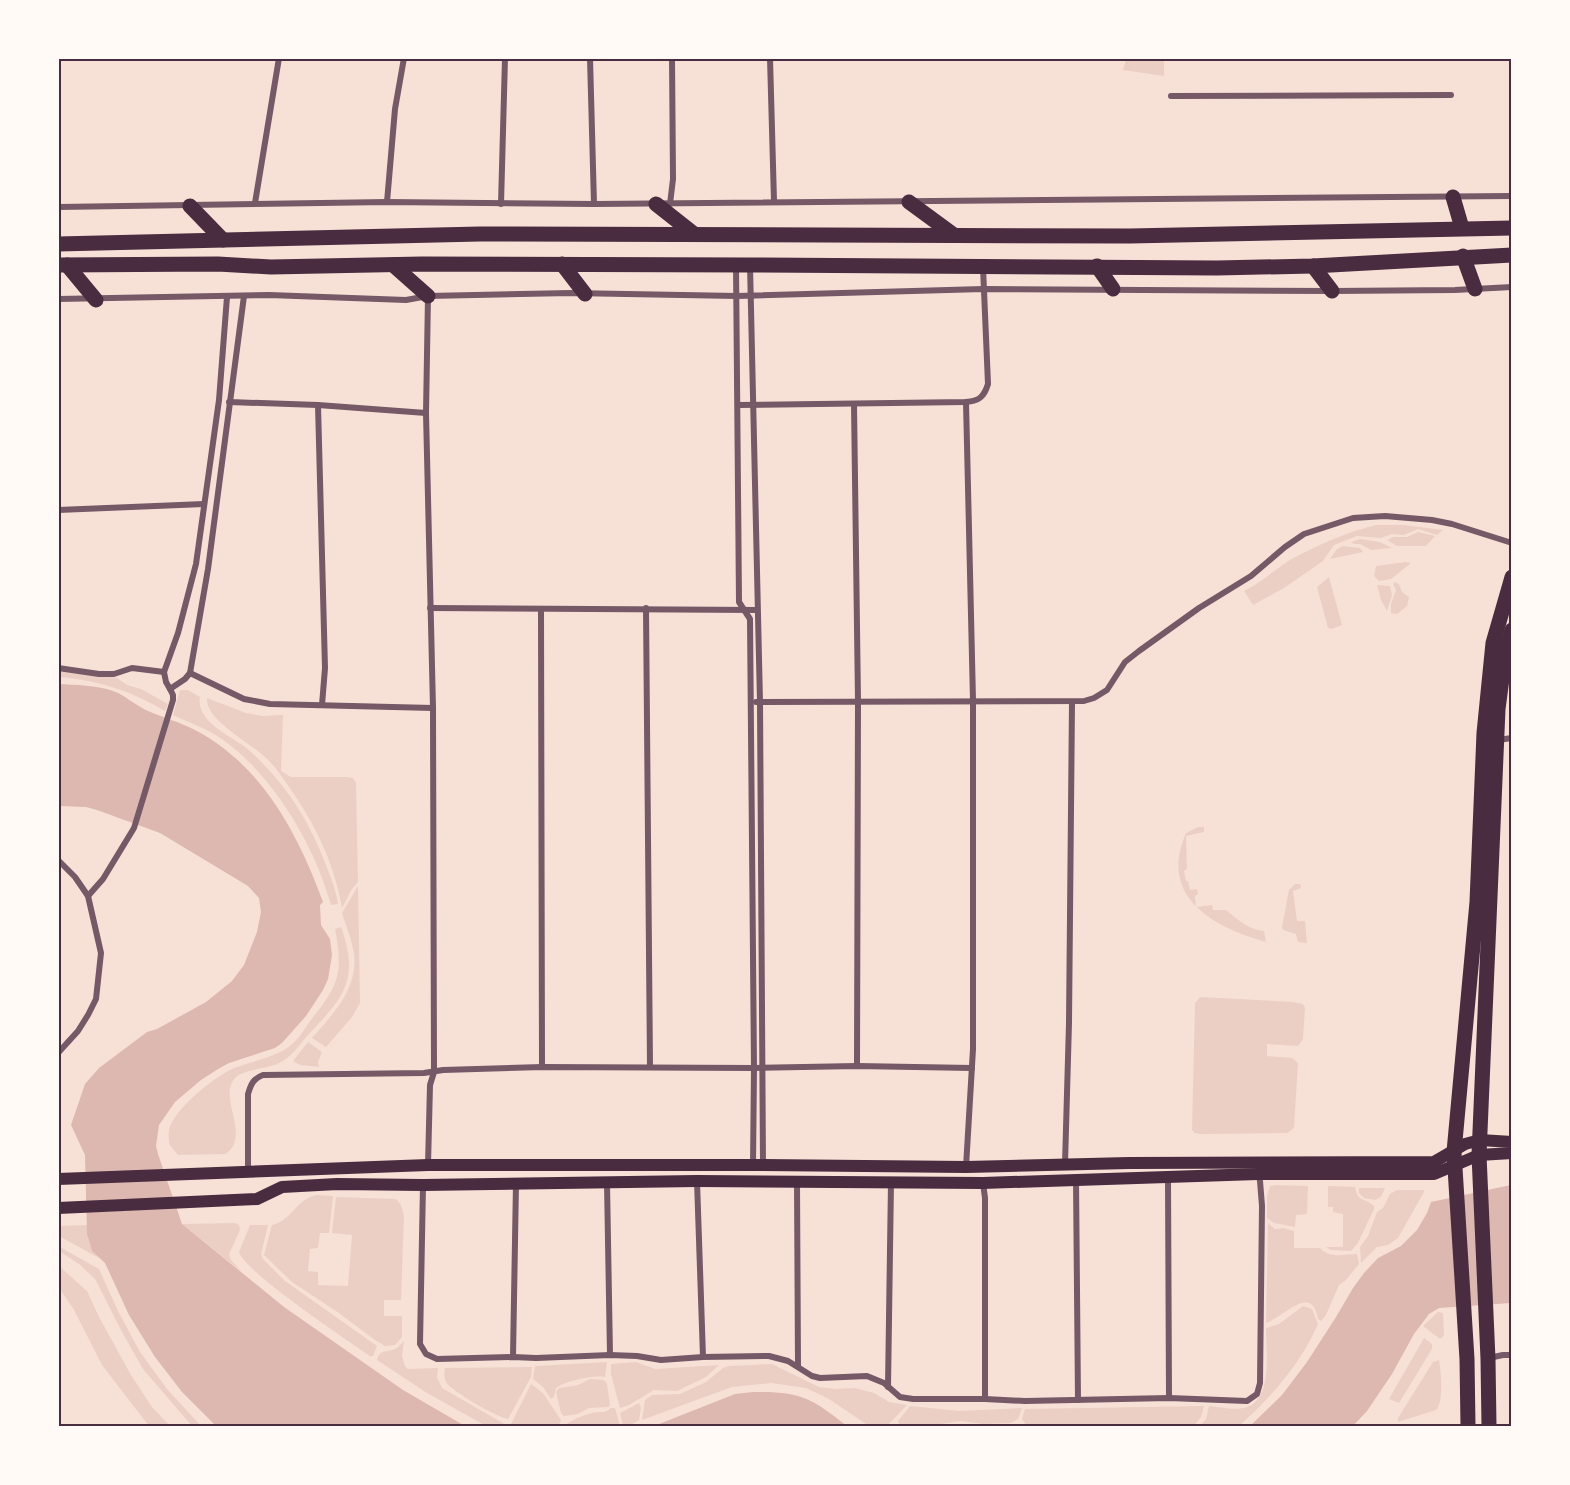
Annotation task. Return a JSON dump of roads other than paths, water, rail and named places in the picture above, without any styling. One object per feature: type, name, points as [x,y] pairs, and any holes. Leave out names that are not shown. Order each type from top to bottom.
[{"type":"main road","points":[[1453,197],[1462,228]]},
{"type":"main road","points":[[909,202],[954,235]]},
{"type":"main road","points":[[663,204],[694,234]]},
{"type":"main road","points":[[190,206],[223,240]]},
{"type":"main road","points":[[58,244],[468,234],[1141,236],[1512,228]]},
{"type":"main road","points":[[63,265],[218,264],[271,267],[562,264],[1217,268],[1313,266],[1512,255]]},
{"type":"main road","points":[[1463,256],[1475,289]]},
{"type":"main road","points":[[562,264],[585,294]]},
{"type":"main road","points":[[63,265],[96,300]]},
{"type":"main road","points":[[393,265],[428,296]]},
{"type":"main road","points":[[1096,266],[1113,289]]},
{"type":"main road","points":[[1313,266],[1332,291]]},
{"type":"main road","points":[[1468,1426],[1455,1159],[1478,902],[1484,733],[1493,643],[1512,577]]},
{"type":"main road","points":[[1489,1426],[1479,1148],[1505,739],[1499,690],[1506,648],[1512,630]]},
{"type":"main road","points":[[1479,1148],[1512,1142]]},
{"type":"main road","points":[[60,1208],[257,1199],[282,1187],[337,1184],[697,1181],[983,1183],[1258,1174],[1434,1174],[1455,1159],[1465,1144],[1512,1153]]},
{"type":"main road","points":[[59,1179],[428,1165],[966,1167],[1065,1164],[1434,1162],[1455,1159]]},
{"type":"street","points":[[255,203],[279,58]]},
{"type":"street","points":[[387,202],[395,109],[404,58]]},
{"type":"street","points":[[501,204],[505,58]]},
{"type":"street","points":[[590,58],[594,204]]},
{"type":"street","points":[[663,204],[673,179],[672,58]]},
{"type":"street","points":[[770,58],[774,201]]},
{"type":"street","points":[[1171,96],[1451,95]]},
{"type":"street","points":[[58,207],[387,202],[663,204],[774,201],[909,202],[1512,196]]},
{"type":"street","points":[[743,265],[752,295],[760,702],[764,1068],[758,1165]]},
{"type":"street","points":[[743,265],[737,296],[739,602],[750,620],[754,1068],[758,1165]]},
{"type":"street","points":[[738,405],[978,400],[983,396],[987,384],[983,267]]},
{"type":"street","points":[[58,299],[269,295],[406,300],[428,296],[585,294],[737,296],[983,289],[1332,291],[1512,287]]},
{"type":"street","points":[[170,689],[190,673],[208,568],[244,296]]},
{"type":"street","points":[[428,296],[426,413],[433,708],[434,1072],[430,1085],[428,1165]]},
{"type":"street","points":[[88,896],[103,879],[134,828],[173,700],[164,672],[178,633],[196,564],[219,400],[227,297]]},
{"type":"street","points":[[230,402],[318,405],[426,413]]},
{"type":"street","points":[[966,402],[973,700],[973,1049],[966,1167]]},
{"type":"street","points":[[854,404],[858,701],[857,1066]]},
{"type":"street","points":[[318,405],[325,668],[322,705]]},
{"type":"street","points":[[58,510],[204,504]]},
{"type":"street","points":[[751,701],[1072,702],[1094,698],[1107,690],[1125,662],[1199,608],[1251,576],[1304,534],[1353,518],[1385,516],[1452,524],[1512,543]]},
{"type":"street","points":[[430,608],[757,610]]},
{"type":"street","points":[[646,608],[650,1067]]},
{"type":"street","points":[[541,610],[542,1067]]},
{"type":"street","points":[[58,668],[99,674],[114,674],[132,668],[164,672]]},
{"type":"street","points":[[190,673],[244,699],[270,704],[433,708]]},
{"type":"street","points":[[1065,1164],[1069,1023],[1072,702]]},
{"type":"street","points":[[58,860],[75,877],[88,896],[101,953],[96,999],[78,1031],[58,1053]]},
{"type":"street","points":[[248,1172],[250,1084],[256,1078],[277,1074],[434,1072],[542,1067],[972,1068]]},
{"type":"street","points":[[423,1185],[419,1330],[420,1344],[431,1357],[445,1360],[610,1355],[661,1360],[769,1356],[781,1358],[798,1366],[812,1377],[867,1376],[876,1379],[900,1397],[913,1400],[1025,1401],[1169,1398],[1247,1401],[1260,1389],[1262,1206],[1258,1174]]},
{"type":"street","points":[[1168,1178],[1169,1398]]},
{"type":"street","points":[[1076,1179],[1078,1400]]},
{"type":"street","points":[[697,1181],[703,1357]]},
{"type":"street","points":[[797,1182],[798,1366]]},
{"type":"street","points":[[888,1387],[891,1182]]},
{"type":"street","points":[[513,1357],[516,1183]]},
{"type":"street","points":[[608,1183],[610,1355]]},
{"type":"street","points":[[983,1183],[985,1198],[985,1399]]},
{"type":"street","points":[[1488,1359],[1503,1355],[1512,1356]]}]
